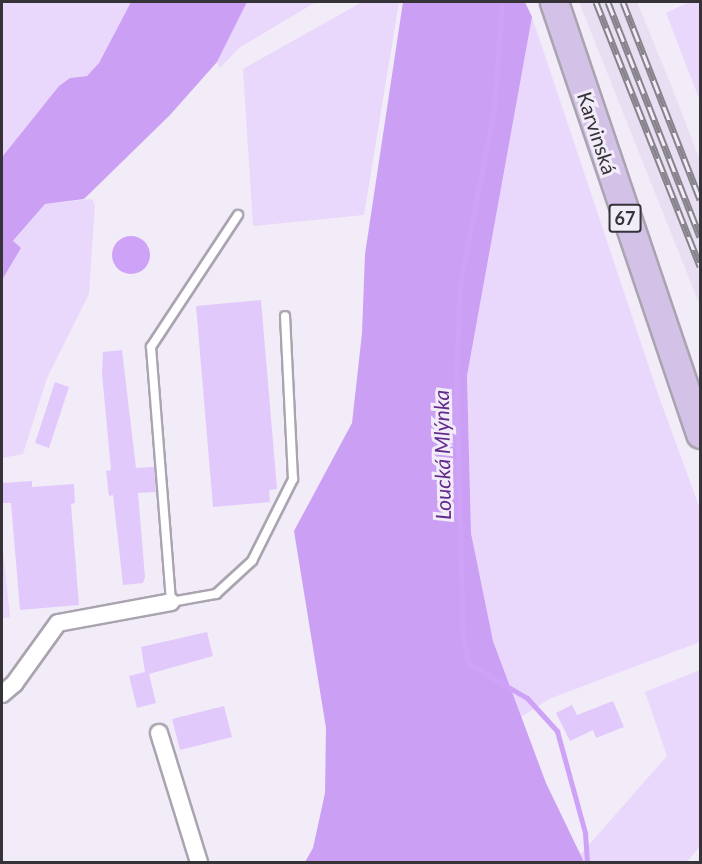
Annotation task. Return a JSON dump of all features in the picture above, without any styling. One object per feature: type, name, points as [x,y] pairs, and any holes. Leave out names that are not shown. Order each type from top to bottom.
[{"type":"main road","name":"Karvinská","points":[[554,2],[700,434]]},
{"type":"street","points":[[2,694],[14,684],[58,623],[171,602]]},
{"type":"street","points":[[159,733],[199,862]]},
{"type":"lane","points":[[238,215],[151,347],[171,602],[216,594],[252,561],[293,479],[285,316]]},
{"type":"shaded area","points":[[2,2],[131,2],[99,63],[87,76],[70,78],[59,86],[2,157]]},
{"type":"shaded area","points":[[131,2],[247,2],[217,62],[170,115],[84,199],[45,204],[13,241],[21,248],[2,280],[2,157],[59,86],[70,78],[87,76],[99,63]]},
{"type":"shaded area","points":[[247,2],[316,2],[239,48],[220,68],[217,62]]},
{"type":"shaded area","points":[[362,2],[399,2],[364,215],[253,226],[243,69]]},
{"type":"shaded area","points":[[403,2],[525,2],[532,17],[467,376],[471,533],[493,641],[546,783],[584,862],[305,862],[313,848],[325,793],[326,728],[294,531],[352,423],[362,333],[365,254]]},
{"type":"shaded area","points":[[579,2],[637,2],[669,80],[700,160],[700,306]]},
{"type":"shaded area","points":[[689,2],[700,2],[700,101],[666,13]]},
{"type":"shaded area","points":[[532,17],[658,394],[700,509],[700,642],[549,699],[521,717],[493,641],[471,533],[467,376]]},
{"type":"shaded area","points":[[92,199],[95,205],[89,294],[47,378],[23,454],[2,458],[2,280],[21,248],[13,242],[45,204]]},
{"type":"shaded area","points":[[131,236],[138,237],[144,242],[149,248],[149,262],[144,268],[138,273],[131,274],[124,273],[118,268],[113,262],[112,255],[113,248],[118,242],[124,237]]},
{"type":"shaded area","points":[[2,541],[10,617],[2,618]]},
{"type":"shaded area","points":[[700,670],[700,846],[687,862],[584,862],[580,855],[667,756],[645,692]]},
{"type":"building","points":[[261,300],[277,489],[269,490],[270,502],[213,507],[196,306]]},
{"type":"building","points":[[122,350],[136,468],[154,467],[156,492],[138,493],[145,577],[143,583],[123,585],[113,495],[109,496],[106,471],[111,470],[102,374],[103,352]]},
{"type":"building","points":[[55,382],[69,387],[49,448],[35,443]]},
{"type":"building","points":[[32,481],[32,487],[74,484],[75,503],[71,504],[79,605],[20,610],[11,503],[2,503],[2,483]]},
{"type":"building","points":[[207,632],[213,656],[149,674],[156,703],[137,708],[129,676],[145,672],[141,647]]},
{"type":"building","points":[[613,701],[624,727],[596,738],[593,730],[570,741],[556,713],[572,705],[577,715]]},
{"type":"building","points":[[224,706],[232,737],[180,750],[172,719]]},
{"type":"waterway","name":"Loucká Mlýnka","points":[[502,2],[494,109],[460,284],[456,373],[463,640],[469,664],[527,698],[557,731],[585,833],[587,862]]},
{"type":"railway","points":[[596,2],[700,266]]},
{"type":"railway","points":[[608,2],[700,237]]},
{"type":"railway","points":[[623,2],[700,200]]}]
